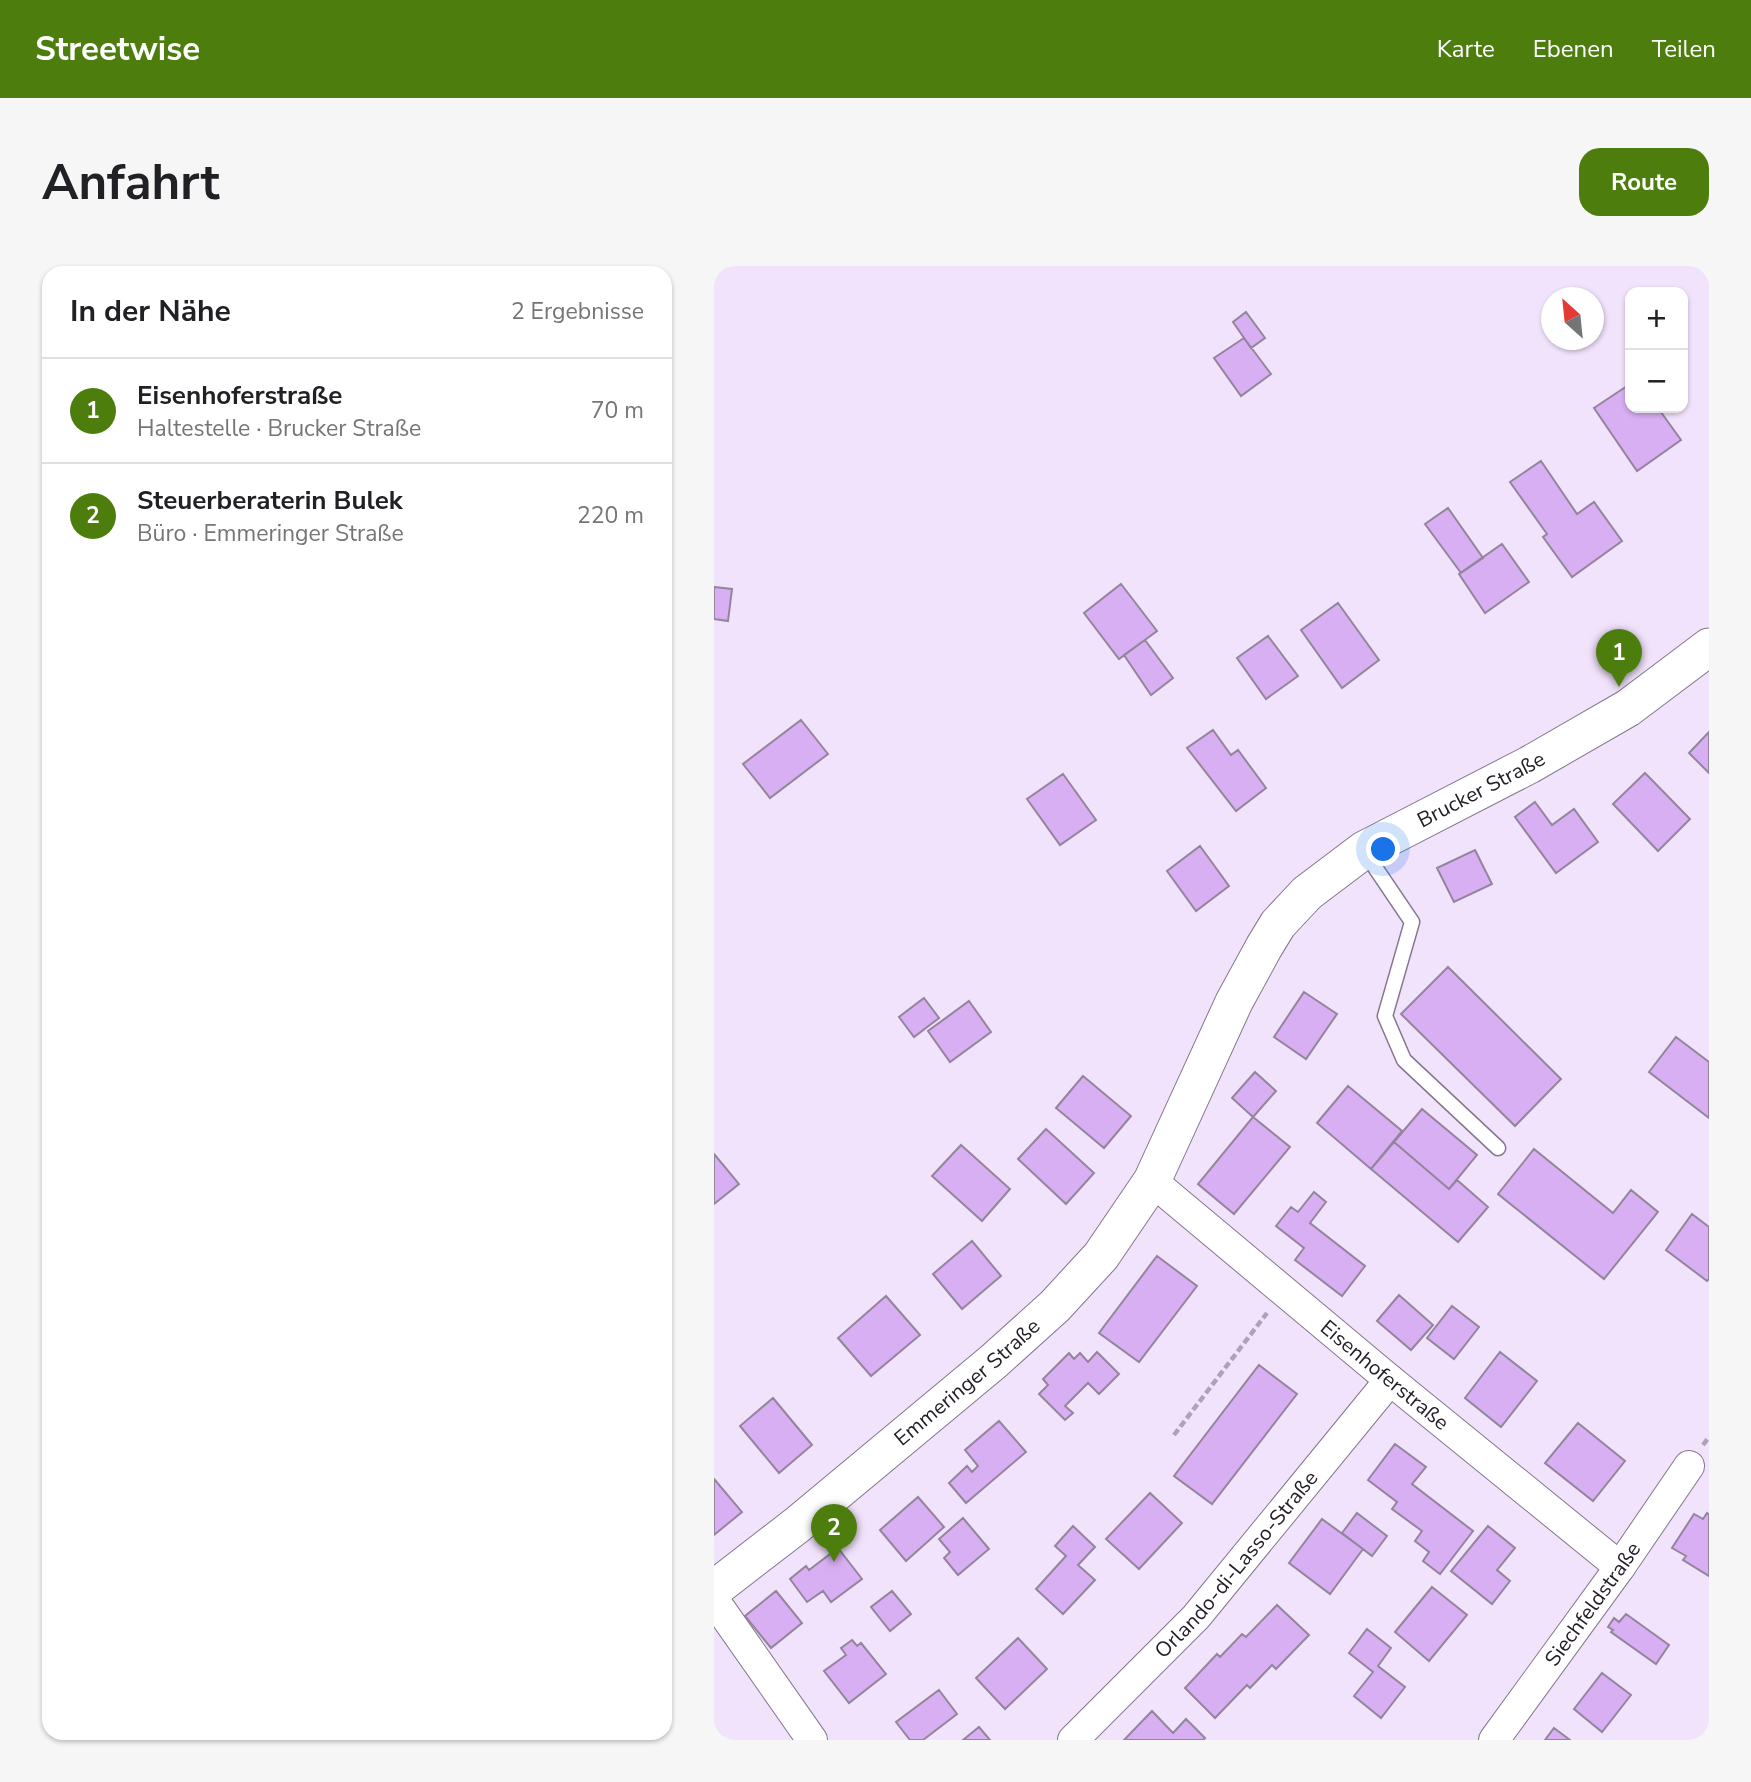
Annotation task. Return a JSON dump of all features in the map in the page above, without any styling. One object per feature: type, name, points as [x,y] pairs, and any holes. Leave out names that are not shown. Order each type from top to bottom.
[{"type":"street","name":"Brucker Straße","points":[[1174,1133],[1234,1002],[1264,947],[1278,924],[1307,894],[1363,850],[1528,765],[1636,703],[1709,647]]},
{"type":"street","name":"Emmeringer Straße","points":[[714,1589],[879,1457],[1055,1306],[1101,1256],[1152,1181],[1174,1133]]},
{"type":"street","name":"Eisenhoferstraße","points":[[1152,1181],[1620,1567]]},
{"type":"street","name":"Orlando-di-Lasso-Straße","points":[[1073,1740],[1196,1617],[1390,1380]]},
{"type":"street","name":"Siechfeldstraße","points":[[1494,1740],[1620,1567],[1689,1466]]},
{"type":"street","points":[[714,1600],[812,1740]]},
{"type":"lane","points":[[1363,850],[1412,922],[1385,1016],[1404,1060],[1498,1148]]},
{"type":"path","points":[[1174,1435],[1283,1291]]},
{"type":"building","points":[[1246,312],[1265,338],[1251,348],[1233,322]]},
{"type":"building","points":[[1244,338],[1271,374],[1241,396],[1214,358]]},
{"type":"building","points":[[1625,387],[1625,413],[1662,413],[1681,440],[1637,471],[1594,408]]},
{"type":"building","points":[[1541,461],[1577,514],[1594,502],[1622,541],[1572,577],[1543,537],[1547,534],[1510,482]]},
{"type":"building","points":[[1448,508],[1483,558],[1461,573],[1425,524]]},
{"type":"building","points":[[1502,544],[1529,582],[1485,613],[1459,574]]},
{"type":"building","points":[[1121,584],[1157,631],[1119,659],[1084,613]]},
{"type":"building","points":[[714,587],[732,589],[728,621],[714,619]]},
{"type":"building","points":[[1338,603],[1379,660],[1342,688],[1301,630]]},
{"type":"building","points":[[1268,636],[1298,676],[1266,699],[1237,658]]},
{"type":"building","points":[[1145,640],[1173,678],[1151,695],[1124,655]]},
{"type":"building","points":[[801,720],[828,754],[770,798],[743,764]]},
{"type":"building","points":[[1213,730],[1231,755],[1238,750],[1266,788],[1236,811],[1187,748]]},
{"type":"building","points":[[1709,732],[1709,773],[1689,753]]},
{"type":"building","points":[[1645,773],[1690,819],[1658,851],[1613,804]]},
{"type":"building","points":[[1063,774],[1096,820],[1060,845],[1027,799]]},
{"type":"building","points":[[1535,802],[1552,825],[1574,809],[1598,842],[1556,873],[1515,817]]},
{"type":"building","points":[[1200,846],[1229,886],[1196,911],[1167,871]]},
{"type":"building","points":[[1475,850],[1492,884],[1454,902],[1437,868]]},
{"type":"building","points":[[1448,967],[1561,1079],[1515,1126],[1401,1014]]},
{"type":"building","points":[[1304,992],[1337,1014],[1306,1059],[1274,1037]]},
{"type":"building","points":[[924,998],[939,1018],[914,1037],[899,1017]]},
{"type":"building","points":[[969,1001],[991,1032],[950,1062],[928,1031]]},
{"type":"building","points":[[1676,1037],[1709,1062],[1709,1118],[1649,1072]]},
{"type":"building","points":[[1255,1072],[1276,1091],[1253,1117],[1232,1098]]},
{"type":"building","points":[[1083,1076],[1131,1116],[1104,1148],[1056,1108]]},
{"type":"building","points":[[1348,1086],[1402,1131],[1371,1169],[1317,1123]]},
{"type":"building","points":[[1422,1109],[1477,1155],[1449,1189],[1394,1142]]},
{"type":"building","points":[[1253,1117],[1290,1147],[1234,1214],[1198,1184]]},
{"type":"building","points":[[1046,1129],[1094,1173],[1066,1204],[1018,1159]]},
{"type":"building","points":[[1394,1142],[1449,1189],[1457,1180],[1488,1207],[1458,1242],[1371,1169]]},
{"type":"building","points":[[961,1145],[1010,1189],[982,1221],[932,1176]]},
{"type":"building","points":[[1534,1149],[1613,1213],[1631,1190],[1658,1212],[1604,1279],[1498,1194]]},
{"type":"building","points":[[714,1154],[739,1184],[714,1204]]},
{"type":"building","points":[[1314,1192],[1326,1202],[1310,1223],[1365,1266],[1342,1296],[1295,1260],[1304,1248],[1276,1226],[1291,1207],[1298,1212]]},
{"type":"building","points":[[1692,1214],[1709,1227],[1707,1281],[1666,1250]]},
{"type":"building","points":[[972,1241],[1001,1276],[962,1309],[933,1274]]},
{"type":"building","points":[[1157,1256],[1197,1286],[1139,1362],[1099,1333]]},
{"type":"building","points":[[1399,1295],[1433,1325],[1411,1350],[1377,1321]]},
{"type":"building","points":[[886,1296],[920,1335],[871,1376],[838,1338]]},
{"type":"building","points":[[1452,1306],[1479,1327],[1454,1359],[1427,1338]]},
{"type":"building","points":[[1097,1352],[1119,1374],[1099,1394],[1088,1383],[1065,1406],[1073,1413],[1065,1420],[1039,1394],[1048,1385],[1043,1379],[1069,1353],[1074,1359],[1080,1353],[1088,1362]]},
{"type":"building","points":[[1500,1352],[1537,1381],[1501,1427],[1465,1398]]},
{"type":"building","points":[[1259,1365],[1297,1394],[1212,1504],[1174,1476]]},
{"type":"building","points":[[773,1398],[812,1445],[779,1473],[740,1426]]},
{"type":"building","points":[[999,1421],[1026,1452],[966,1503],[949,1483],[967,1466],[972,1472],[978,1466],[965,1450]]},
{"type":"building","points":[[1578,1423],[1625,1461],[1593,1501],[1545,1463]]},
{"type":"building","points":[[1395,1444],[1426,1467],[1412,1484],[1473,1531],[1440,1574],[1423,1561],[1429,1552],[1415,1541],[1422,1531],[1392,1509],[1397,1502],[1368,1480]]},
{"type":"building","points":[[714,1479],[742,1512],[714,1535]]},
{"type":"building","points":[[1150,1493],[1182,1523],[1139,1569],[1106,1539]]},
{"type":"building","points":[[918,1497],[944,1527],[906,1561],[880,1530]]},
{"type":"building","points":[[1357,1513],[1387,1536],[1372,1556],[1342,1533]]},
{"type":"building","points":[[1707,1513],[1709,1576],[1683,1560],[1686,1556],[1672,1548],[1694,1514],[1703,1519]]},
{"type":"building","points":[[963,1518],[989,1549],[958,1575],[944,1558],[950,1552],[939,1539]]},
{"type":"building","points":[[1322,1519],[1363,1549],[1330,1594],[1289,1563]]},
{"type":"building","points":[[1073,1526],[1095,1547],[1078,1565],[1095,1580],[1063,1614],[1036,1589],[1066,1556],[1055,1546]]},
{"type":"building","points":[[1488,1526],[1515,1548],[1497,1570],[1510,1581],[1492,1604],[1451,1571]]},
{"type":"building","points":[[838,1548],[862,1579],[831,1602],[823,1591],[807,1602],[790,1579],[806,1566],[809,1570]]},
{"type":"building","points":[[1432,1587],[1467,1615],[1429,1661],[1395,1632]]},
{"type":"building","points":[[776,1591],[802,1623],[771,1648],[745,1616]]},
{"type":"building","points":[[892,1591],[911,1614],[890,1631],[871,1607]]},
{"type":"building","points":[[1277,1605],[1309,1635],[1276,1669],[1272,1665],[1250,1688],[1247,1685],[1215,1718],[1185,1688],[1217,1654],[1220,1657],[1242,1634],[1246,1637]]},
{"type":"building","points":[[1626,1614],[1669,1645],[1656,1664],[1611,1632],[1613,1630],[1608,1627],[1614,1618],[1619,1622]]},
{"type":"building","points":[[1367,1629],[1391,1648],[1378,1666],[1405,1687],[1381,1718],[1354,1696],[1373,1672],[1349,1653]]},
{"type":"building","points":[[1018,1638],[1047,1669],[1005,1709],[976,1678]]},
{"type":"building","points":[[852,1640],[857,1646],[861,1643],[886,1674],[849,1703],[824,1671],[846,1655],[841,1648]]},
{"type":"building","points":[[1602,1673],[1631,1695],[1602,1732],[1574,1709]]},
{"type":"building","points":[[939,1690],[957,1714],[923,1740],[910,1740],[896,1722]]},
{"type":"building","points":[[1152,1711],[1173,1733],[1186,1719],[1205,1738],[1124,1740]]},
{"type":"building","points":[[979,1727],[990,1740],[963,1740]]},
{"type":"building","points":[[1554,1728],[1570,1740],[1545,1740]]},
{"type":"place","name":"Eisenhoferstraße","points":[[1619,687]]},
{"type":"place","name":"Steuerberaterin Bulek","points":[[834,1562]]}]
